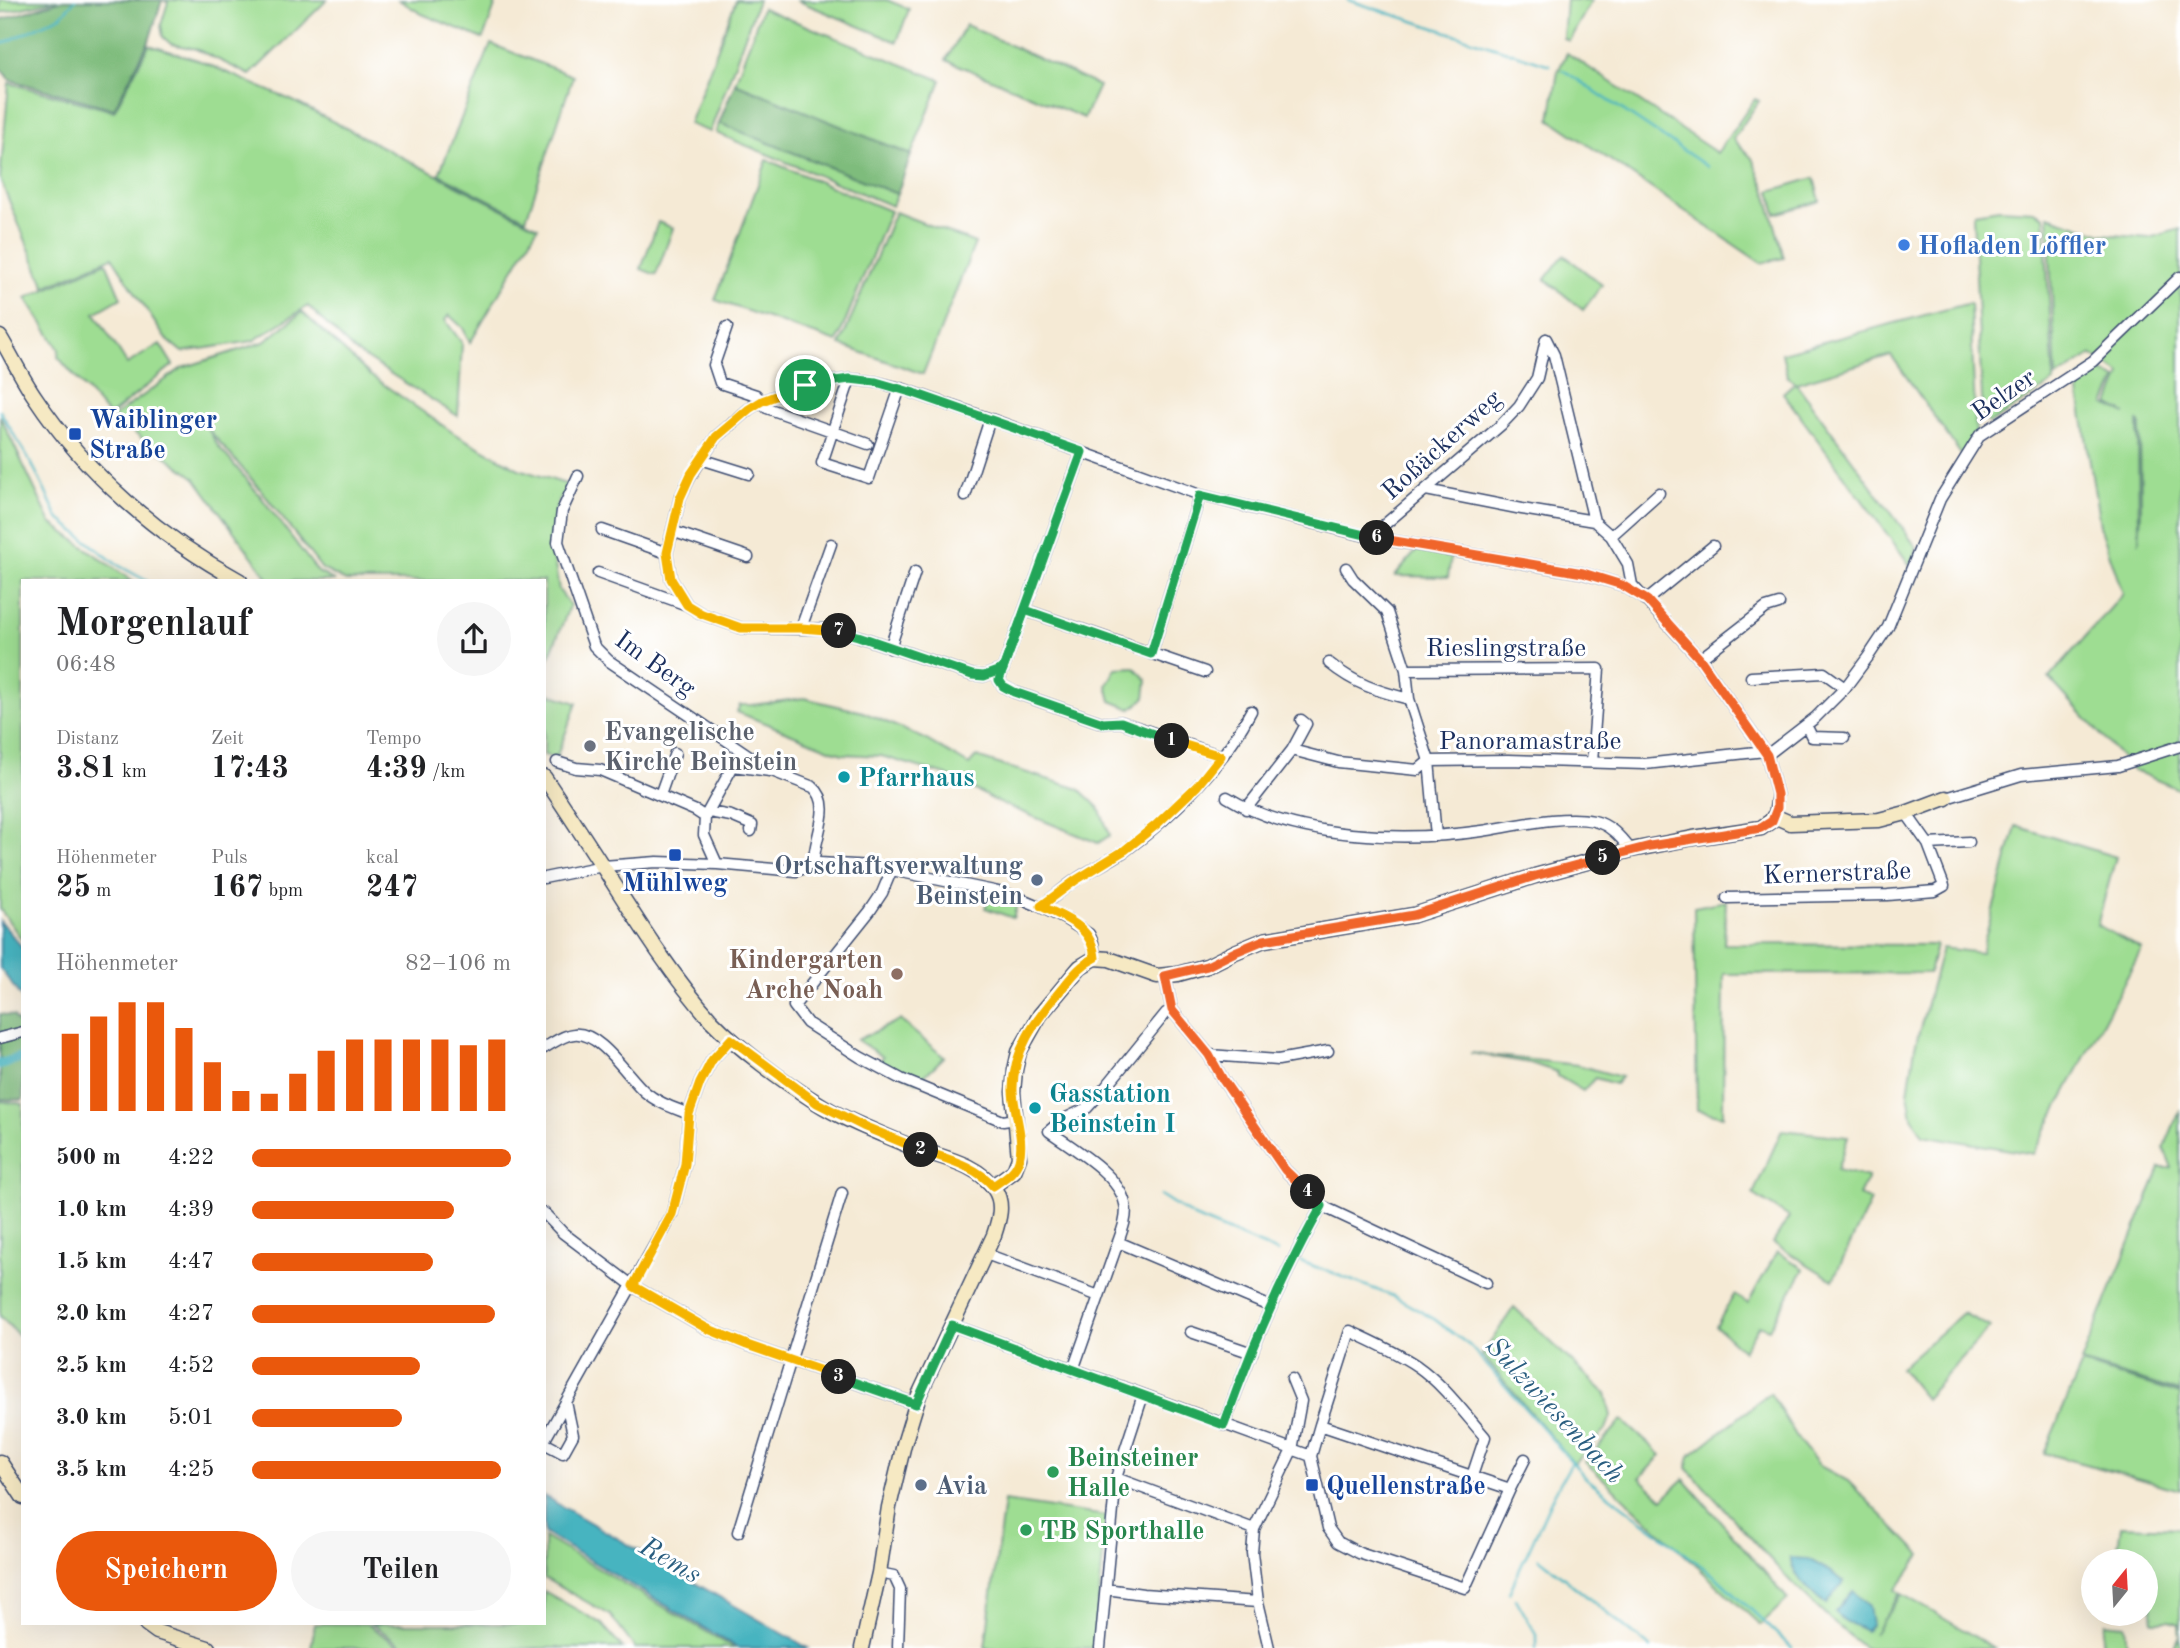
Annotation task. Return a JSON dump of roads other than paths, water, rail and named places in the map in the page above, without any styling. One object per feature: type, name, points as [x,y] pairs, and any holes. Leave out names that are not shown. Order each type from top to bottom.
[{"type":"street","name":"Belzer","points":[[1766,753],[1806,725],[1845,688],[1888,627],[1940,499],[1980,435],[2093,361],[2180,277]]},
{"type":"street","points":[[727,327],[713,365],[720,383],[756,395],[767,408],[868,444]]},
{"type":"street","points":[[0,337],[35,397],[69,443],[99,477],[134,508],[195,554],[237,579]]},
{"type":"street","name":"Roßäckerweg","points":[[1370,537],[1501,425],[1519,406],[1537,378],[1546,339],[1557,365]]},
{"type":"street","points":[[1538,373],[1557,365],[1594,521]]},
{"type":"street","points":[[850,379],[822,463],[869,478],[900,388]]},
{"type":"street","points":[[687,605],[671,579],[667,553],[680,498],[716,437],[762,401],[805,385],[850,379],[900,388],[1200,495],[1370,537],[1583,573],[1622,585],[1647,600]]},
{"type":"street","points":[[965,496],[990,419]]},
{"type":"street","points":[[1082,452],[999,680],[1003,686],[1014,692],[1103,723],[1121,722],[1221,756]]},
{"type":"street","points":[[701,459],[749,474]]},
{"type":"street","name":"Im Berg","points":[[578,476],[562,511],[558,542],[594,646],[609,661],[772,771],[813,787],[819,792],[822,815],[814,864]]},
{"type":"street","points":[[993,1186],[1014,1171],[1018,1163],[1019,1140],[1013,1080],[1019,1052],[1040,1015],[1080,967],[1095,958],[1109,958],[1150,974],[1165,976],[1207,966],[1264,940],[1414,915],[1535,876],[1631,850],[1761,828],[1772,821],[1777,794],[1766,753],[1700,659],[1632,585],[1628,564],[1611,536],[1594,521],[1426,490]]},
{"type":"street","points":[[1611,536],[1659,493]]},
{"type":"street","points":[[1151,654],[1200,495]]},
{"type":"street","points":[[602,530],[667,553]]},
{"type":"street","points":[[672,531],[748,557]]},
{"type":"street","points":[[801,628],[831,544]]},
{"type":"street","points":[[1647,600],[1713,546]]},
{"type":"street","points":[[1346,568],[1353,579],[1387,612],[1406,670],[1409,699],[1429,761],[1436,836]]},
{"type":"street","points":[[890,648],[915,572]]},
{"type":"street","points":[[598,573],[741,628],[831,629],[972,675],[984,676],[1003,669]]},
{"type":"street","points":[[1700,659],[1766,608],[1779,604]]},
{"type":"street","points":[[1025,610],[1205,672]]},
{"type":"street","points":[[1329,663],[1347,678],[1378,692],[1409,699]]},
{"type":"street","name":"Rieslingstraße","points":[[1406,670],[1599,668],[1592,762]]},
{"type":"street","points":[[1751,677],[1824,673],[1845,688]]},
{"type":"street","points":[[1041,906],[1076,880],[1125,850],[1156,825],[1197,786],[1240,731],[1251,711]]},
{"type":"street","points":[[1246,809],[1293,750],[1306,724],[1301,720]]},
{"type":"street","points":[[1806,725],[1812,737],[1844,737]]},
{"type":"street","points":[[1774,816],[1790,822],[1879,820],[2021,775],[2118,766],[2180,746]]},
{"type":"street","name":"Panoramastraße","points":[[1293,750],[1338,762],[1418,770],[1429,761],[1645,764],[1766,753]]},
{"type":"street","points":[[660,795],[675,753]]},
{"type":"street","points":[[557,762],[576,768],[600,770],[707,815],[732,816],[752,825],[751,831]]},
{"type":"street","points":[[717,864],[704,835],[707,815],[733,766],[772,771]]},
{"type":"street","points":[[546,780],[666,962],[712,1020],[731,1039],[817,1103],[863,1126],[981,1174],[999,1197],[999,1222],[916,1404],[889,1507],[879,1573],[862,1648]]},
{"type":"street","points":[[1227,797],[1246,809],[1297,825],[1338,832],[1436,836],[1557,821],[1595,821],[1614,830],[1631,850]]},
{"type":"street","name":"Kernerstraße","points":[[1727,898],[1888,895],[1936,891],[1944,886],[1928,844],[1906,813]]},
{"type":"street","name":"Kernerstraße","points":[[1928,844],[1969,842]]},
{"type":"street","points":[[546,878],[603,866],[657,862],[796,871],[814,864],[872,866],[1004,894],[1041,906],[1088,934],[1093,943],[1095,958]]},
{"type":"street","points":[[892,869],[882,893],[870,911],[794,1006],[807,1023],[901,1079],[1003,1121],[1016,1119]]},
{"type":"street","points":[[1165,976],[1172,1010],[1209,1055],[1223,1080],[1285,1170],[1322,1206],[1486,1283]]},
{"type":"street","points":[[1073,1370],[1118,1242],[1125,1202],[1113,1180],[1049,1131],[1062,1120],[1087,1108],[1166,1013],[1172,1010]]},
{"type":"street","points":[[0,1038],[21,1033]]},
{"type":"street","points":[[546,1047],[574,1034],[596,1040],[644,1091],[656,1100],[689,1114]]},
{"type":"street","points":[[546,1438],[672,1214],[685,1164],[689,1114],[712,1060],[731,1039]]},
{"type":"street","points":[[1209,1055],[1278,1060],[1328,1051]]},
{"type":"street","points":[[738,1532],[842,1193]]},
{"type":"street","points":[[1224,1425],[1269,1306],[1322,1206]]},
{"type":"street","points":[[546,1215],[564,1233],[633,1286],[706,1328],[916,1404]]},
{"type":"street","points":[[1118,1242],[1269,1306]]},
{"type":"street","points":[[986,1254],[1099,1296]]},
{"type":"street","points":[[952,1325],[1311,1456]]},
{"type":"street","points":[[1472,1476],[1485,1437],[1419,1367],[1391,1350],[1350,1331],[1311,1456],[1328,1528],[1338,1542],[1359,1553],[1465,1588],[1525,1459]]},
{"type":"street","points":[[1191,1332],[1252,1353]]},
{"type":"street","points":[[1269,1648],[1258,1602],[1252,1553],[1254,1529],[1292,1450],[1301,1401],[1292,1379]]},
{"type":"street","points":[[1100,1648],[1116,1478],[1143,1395]]},
{"type":"street","points":[[546,1443],[563,1453],[573,1435],[566,1402]]},
{"type":"street","points":[[1320,1425],[1510,1489]]},
{"type":"street","points":[[0,1462],[21,1494]]},
{"type":"street","points":[[1116,1478],[1254,1529]]},
{"type":"street","points":[[879,1573],[894,1577],[900,1589],[898,1647]]},
{"type":"street","points":[[1106,1589],[1258,1602]]},
{"type":"street","points":[[148,1625],[158,1632],[208,1648]]},
{"type":"water","points":[[0,921],[21,946],[21,997],[0,968]]},
{"type":"water","points":[[546,1497],[808,1648],[738,1648],[546,1534]]},
{"type":"water","points":[[1790,1558],[1808,1559],[1843,1582],[1826,1604],[1804,1584],[1795,1572]]},
{"type":"water","points":[[1853,1591],[1869,1606],[1872,1624],[1866,1631],[1845,1621],[1835,1612]]},
{"type":"waterway","points":[[0,45],[61,16],[75,0]]},
{"type":"waterway","points":[[1348,0],[1550,65]]},
{"type":"waterway","points":[[1563,70],[1708,167]]},
{"type":"waterway","points":[[0,411],[35,470],[58,518],[116,564],[143,579]]},
{"type":"waterway","points":[[0,1064],[21,1058]]},
{"type":"waterway","name":"Sulzwiesenbach","points":[[1160,1195],[1194,1217],[1278,1252]]},
{"type":"waterway","name":"Sulzwiesenbach","points":[[1300,1261],[1393,1296],[1434,1319],[1470,1346],[1586,1478],[1716,1577],[1792,1648]]},
{"type":"waterway","points":[[1509,1593],[1555,1492],[1572,1462]]},
{"type":"waterway","points":[[1539,1558],[1651,1648]]},
{"type":"waterway","points":[[1516,1599],[1536,1634],[1536,1648]]},
{"type":"place","name":"Hofladen Löffler","points":[[1904,245]]},
{"type":"place","name":"Waiblinger Straße","points":[[75,434]]},
{"type":"place","name":"Evangelische Kirche Beinstein","points":[[590,746]]},
{"type":"place","name":"Pfarrhaus","points":[[844,777]]},
{"type":"place","name":"Mühlweg","points":[[675,855]]},
{"type":"place","name":"Ortschaftsverwaltung Beinstein","points":[[1037,880]]},
{"type":"place","name":"Kindergarten Arche Noah","points":[[897,974]]},
{"type":"place","name":"Gasstation Beinstein I","points":[[1035,1108]]},
{"type":"place","name":"Beinsteiner Halle","points":[[1053,1472]]},
{"type":"place","name":"Avia","points":[[921,1485]]},
{"type":"place","name":"Quellenstraße","points":[[1312,1485]]},
{"type":"place","name":"TB Sporthalle","points":[[1026,1530]]},
{"type":"water label","name":"Rems","points":[[671,1559]]}]
